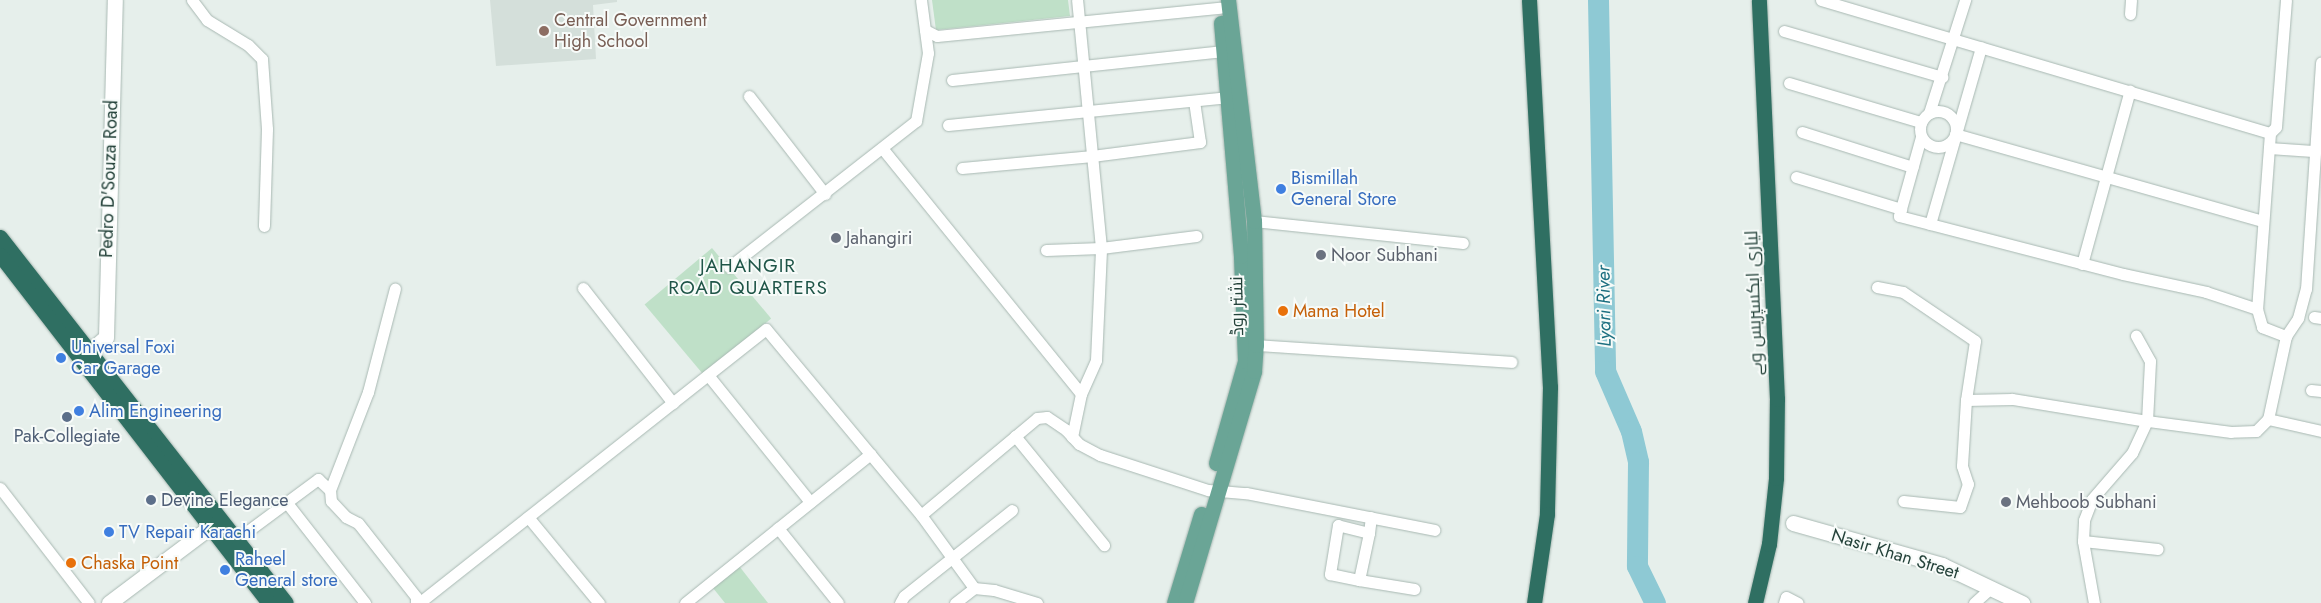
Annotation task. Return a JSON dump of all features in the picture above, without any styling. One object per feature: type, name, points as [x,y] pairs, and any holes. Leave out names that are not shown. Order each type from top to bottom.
[{"type":"highway","points":[[1529,0],[1550,387],[1547,514],[1534,603]]},
{"type":"highway","name":"لیاری ایکسپریس وے","points":[[1756,603],[1770,544],[1776,478],[1777,399],[1759,0]]},
{"type":"highway","points":[[0,237],[286,603]]},
{"type":"highway","points":[[0,255],[269,603]]},
{"type":"main road","name":"نشتر روڈ","points":[[1185,603],[1245,361],[1241,256],[1223,51],[1222,3]]},
{"type":"main road","name":"نشتر روڈ","points":[[1174,603],[1254,371],[1256,345],[1254,221],[1222,3]]},
{"type":"street","name":"Pedro D'Souza Road","points":[[90,352],[106,337],[115,0]]},
{"type":"street","points":[[192,0],[206,20],[248,45],[262,58],[267,129],[264,226]]},
{"type":"street","points":[[729,267],[825,194],[916,121],[928,53],[921,0]]},
{"type":"street","points":[[1072,437],[1082,394],[1096,360],[1101,248],[1077,0]]},
{"type":"street","points":[[1821,0],[2270,133]]},
{"type":"street","points":[[1965,0],[1942,77],[1929,113],[1921,122],[1921,137],[1899,216],[2082,264],[2206,292],[2257,309]]},
{"type":"street","points":[[2130,14],[2131,0]]},
{"type":"street","points":[[2286,0],[2276,127],[2270,133],[2257,309],[2262,327],[2286,336]]},
{"type":"street","points":[[925,30],[937,36],[1222,3]]},
{"type":"street","points":[[1784,31],[1942,77]]},
{"type":"street","points":[[1930,224],[1981,47]]},
{"type":"street","points":[[952,80],[1085,68],[1223,51]]},
{"type":"street","points":[[1966,400],[2012,399],[2147,421],[2231,432],[2256,431],[2268,419],[2286,336],[2298,318],[2306,289],[2312,214],[2313,151],[2319,107],[2321,62]]},
{"type":"street","points":[[1788,83],[1921,122]]},
{"type":"street","points":[[2082,264],[2130,90]]},
{"type":"street","points":[[748,96],[825,194]]},
{"type":"street","points":[[948,126],[1088,113],[1227,97]]},
{"type":"street","points":[[962,168],[1092,156],[1200,142],[1194,101]]},
{"type":"street","points":[[1921,137],[1930,146],[1941,147],[1955,134],[1956,127],[1950,116],[1942,111],[1929,113]]},
{"type":"street","points":[[1802,132],[1913,167]]},
{"type":"street","points":[[1955,134],[2263,221]]},
{"type":"street","points":[[882,148],[1082,394]]},
{"type":"street","points":[[2269,148],[2313,151]]},
{"type":"street","points":[[1796,177],[1901,209]]},
{"type":"street","points":[[1254,221],[1463,243]]},
{"type":"street","points":[[1046,250],[1101,248],[1196,236]]},
{"type":"street","points":[[1877,287],[1904,292],[1975,341],[1966,400],[1962,466],[1968,484],[1960,507],[1903,501]]},
{"type":"street","points":[[395,288],[368,392],[330,490],[331,501],[346,517],[358,524],[416,597],[418,603],[766,329],[921,515],[974,588]]},
{"type":"street","points":[[583,288],[673,403]]},
{"type":"street","points":[[2094,603],[2083,541],[2084,520],[2092,499],[2132,453],[2147,421],[2150,361],[2136,336]]},
{"type":"street","points":[[1256,345],[1510,362]]},
{"type":"street","points":[[708,375],[810,502]]},
{"type":"street","points":[[921,515],[1037,418],[1047,417],[1078,444],[1100,455],[1213,491],[1246,492],[1434,530]]},
{"type":"street","points":[[2268,419],[2321,432]]},
{"type":"street","points":[[1015,436],[1104,545]]},
{"type":"street","points":[[685,603],[870,454]]},
{"type":"street","points":[[237,539],[318,479],[330,490]]},
{"type":"street","points":[[0,488],[89,603]]},
{"type":"street","points":[[287,503],[365,603]]},
{"type":"street","points":[[900,603],[904,596],[1012,510]]},
{"type":"street","points":[[528,517],[599,603]]},
{"type":"street","points":[[1359,580],[1371,517]]},
{"type":"street","name":"Nasir Khan Street","points":[[1793,523],[1942,565],[1992,587],[2022,603]]},
{"type":"street","points":[[1369,533],[1338,525],[1330,574],[1414,590]]},
{"type":"street","points":[[109,603],[210,527]]},
{"type":"street","points":[[778,528],[838,603]]},
{"type":"street","points":[[2083,541],[2158,549]]},
{"type":"street","points":[[1974,603],[1992,587]]},
{"type":"street","points":[[955,603],[974,588],[994,590],[1025,601],[1037,603]]},
{"type":"street","points":[[1784,603],[1786,597],[1798,603]]},
{"type":"shaded area","name":"Central Government High School","points":[[490,0],[617,0],[617,2],[593,5],[596,59],[496,66]]},
{"type":"green space","points":[[932,0],[1068,0],[1070,16],[936,30]]},
{"type":"green space","points":[[712,248],[771,318],[704,375],[645,305]]},
{"type":"green space","points":[[736,562],[768,603],[725,603],[709,583]]},
{"type":"waterway","name":"Lyari River","points":[[1598,0],[1605,371],[1631,431],[1638,462],[1637,566],[1655,603]]},
{"type":"place","name":"Central Government High School","points":[[544,31]]},
{"type":"place","name":"Bismillah General Store","points":[[1281,189]]},
{"type":"place","name":"Jahangiri","points":[[836,238]]},
{"type":"place","name":"Noor Subhani","points":[[1321,255]]},
{"type":"place","name":"Mama Hotel","points":[[1283,311]]},
{"type":"place","name":"Universal Foxi Car Garage","points":[[61,358]]},
{"type":"place","name":"Alim Engineering","points":[[79,411]]},
{"type":"place","name":"Pak-Collegiate","points":[[67,417]]},
{"type":"place","name":"Devine Elegance","points":[[151,500]]},
{"type":"place","name":"Mehboob Subhani","points":[[2006,502]]},
{"type":"place","name":"TV Repair Karachi","points":[[109,532]]},
{"type":"place","name":"Chaska Point","points":[[71,563]]},
{"type":"place","name":"Raheel General store","points":[[225,570]]},
{"type":"district","name":"JAHANGIR ROAD QUARTERS","points":[[748,277]]}]
